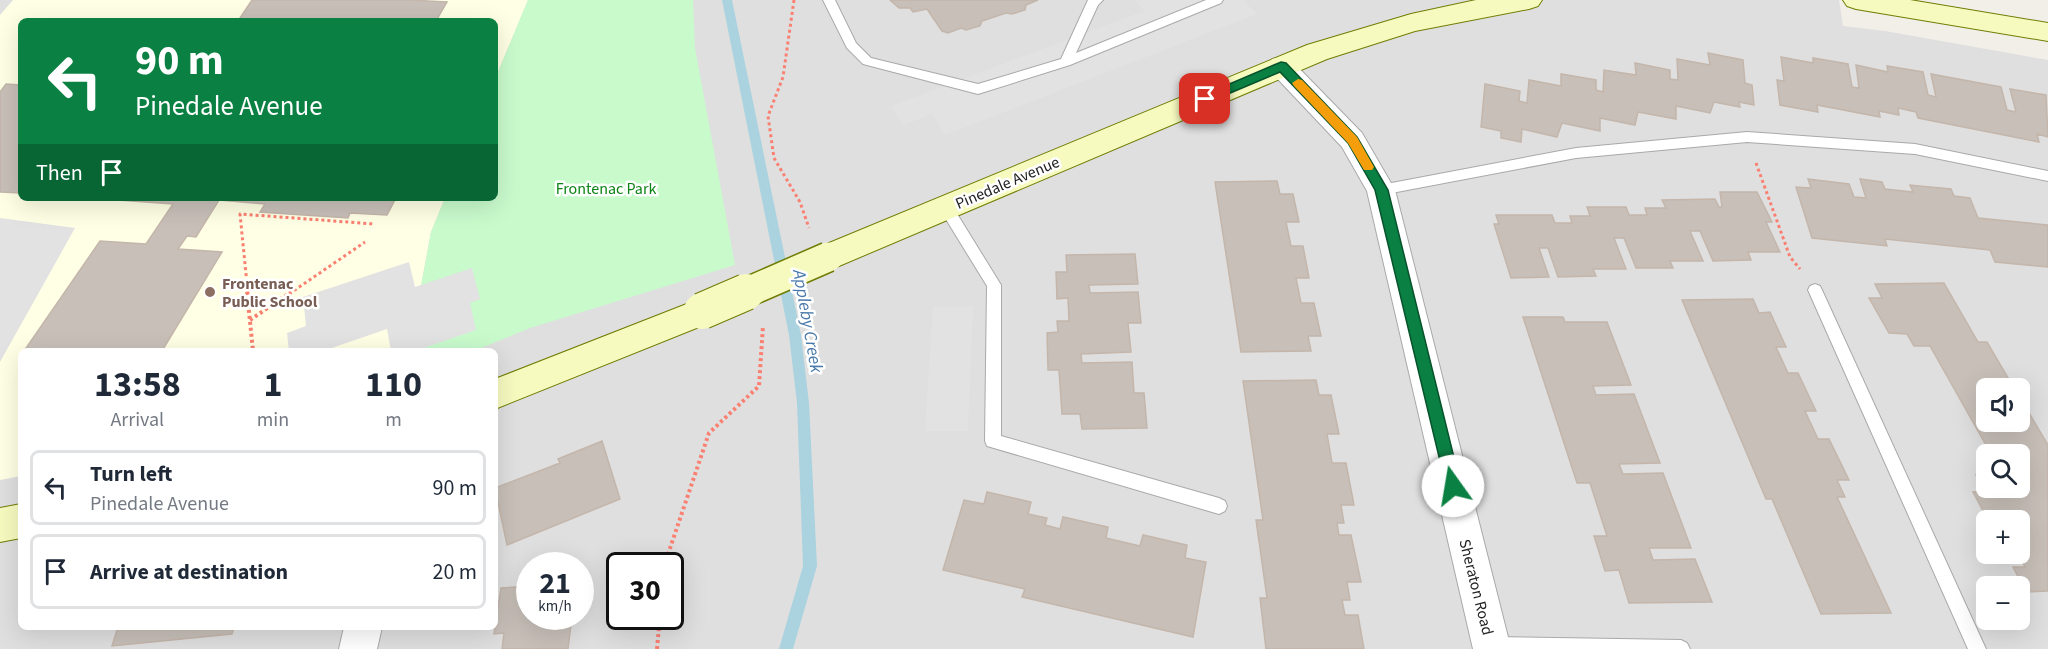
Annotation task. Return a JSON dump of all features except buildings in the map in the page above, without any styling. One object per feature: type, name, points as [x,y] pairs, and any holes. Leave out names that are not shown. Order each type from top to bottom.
[{"type":"street","name":"Pinedale Avenue","points":[[498,393],[702,311],[820,245],[946,208],[1281,66],[1375,33],[1464,11],[1529,0]]},
{"type":"street","points":[[1873,1],[2048,32]]},
{"type":"street","name":"Sheraton Road","points":[[1281,66],[1352,140],[1382,190],[1492,647]]},
{"type":"street","points":[[0,525],[18,522]]},
{"type":"street","points":[[358,649],[362,630]]},
{"type":"lane","points":[[829,0],[851,45],[867,61],[978,89],[1066,62],[1217,0]]},
{"type":"lane","points":[[1066,62],[1093,2],[1097,0]]},
{"type":"lane","points":[[1382,190],[1576,153],[1747,137],[1915,149],[2048,176]]},
{"type":"lane","points":[[946,208],[994,285],[993,441],[1219,506]]},
{"type":"lane","points":[[1815,290],[1977,649]]},
{"type":"lane","points":[[1492,647],[1681,649]]},
{"type":"path","points":[[794,0],[783,77],[768,116],[774,158],[800,202],[820,245]]},
{"type":"path","points":[[1747,137],[1790,257],[1815,290]]},
{"type":"path","points":[[253,348],[240,214],[374,224]]},
{"type":"path","points":[[250,320],[365,242]]},
{"type":"path","points":[[669,552],[709,432],[759,386],[764,328],[759,317]]},
{"type":"path","points":[[657,649],[659,630]]},
{"type":"shaded area","points":[[0,0],[1839,0],[1843,26],[1885,31],[2048,60],[2048,649],[0,649]]},
{"type":"shaded area","name":"Frontenac Public School","points":[[13,0],[528,0],[498,72],[498,18],[18,18],[18,201],[444,201],[431,232],[410,348],[18,348],[18,477],[0,480],[0,15]]},
{"type":"shaded area","points":[[1135,0],[1243,0],[1257,14],[945,135],[932,114],[903,125],[891,106],[1144,11]]},
{"type":"shaded area","points":[[0,218],[75,228],[0,362]]},
{"type":"shaded area","points":[[409,262],[415,287],[472,268],[480,299],[470,303],[476,330],[424,348],[390,348],[387,329],[332,348],[289,348],[287,333],[306,326],[303,297]]},
{"type":"shaded area","points":[[933,306],[973,307],[968,431],[925,431]]},
{"type":"green space","name":"Frontenac Park","points":[[528,0],[693,0],[695,48],[735,265],[530,328],[481,348],[410,348],[431,232],[444,201],[498,201],[498,72]]},
{"type":"waterway","name":"Appleby Creek","points":[[727,0],[795,335],[803,403],[810,566],[786,649]]},
{"type":"slow traffic","points":[[1298,83],[1352,140],[1368,167]]},
{"type":"place","name":"Frontenac Public School","points":[[210,292]]},
{"type":"route","points":[[1205,99],[1281,66],[1352,140],[1382,190],[1453,486]]}]
